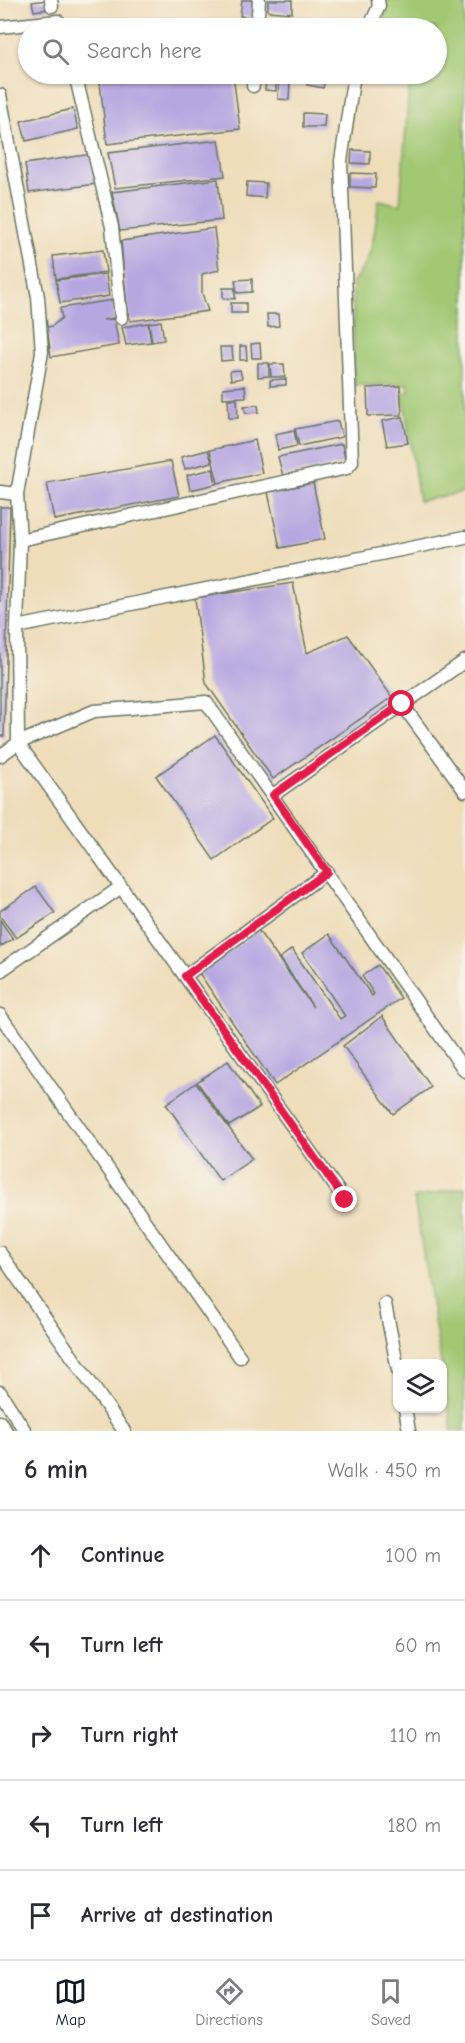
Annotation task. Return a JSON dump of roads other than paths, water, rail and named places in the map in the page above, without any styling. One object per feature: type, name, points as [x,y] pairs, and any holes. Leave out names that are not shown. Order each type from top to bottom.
[{"type":"street","points":[[258,18],[259,0]]},
{"type":"street","points":[[374,18],[379,6],[378,0]]},
{"type":"street","points":[[0,27],[18,25]]},
{"type":"street","points":[[77,84],[112,227],[121,318]]},
{"type":"street","points":[[20,540],[347,468],[352,462],[341,161],[353,84]]},
{"type":"street","points":[[0,95],[38,297],[42,352],[16,494],[20,540],[17,627],[18,743],[345,1200]]},
{"type":"street","points":[[0,492],[16,494]]},
{"type":"street","points":[[17,627],[465,537]]},
{"type":"street","points":[[273,795],[465,661]]},
{"type":"street","points":[[0,756],[18,743],[94,711],[206,702],[465,1071]]},
{"type":"street","points":[[402,704],[465,791]]},
{"type":"street","points":[[185,976],[327,872]]},
{"type":"street","points":[[0,971],[121,887]]},
{"type":"street","points":[[0,1015],[240,1357]]},
{"type":"street","points":[[0,1253],[124,1431]]},
{"type":"street","points":[[385,1304],[396,1359]]},
{"type":"street","points":[[0,1392],[25,1431]]},
{"type":"street","points":[[406,1413],[409,1431]]},
{"type":"street","points":[[0,1422],[6,1431]]}]
